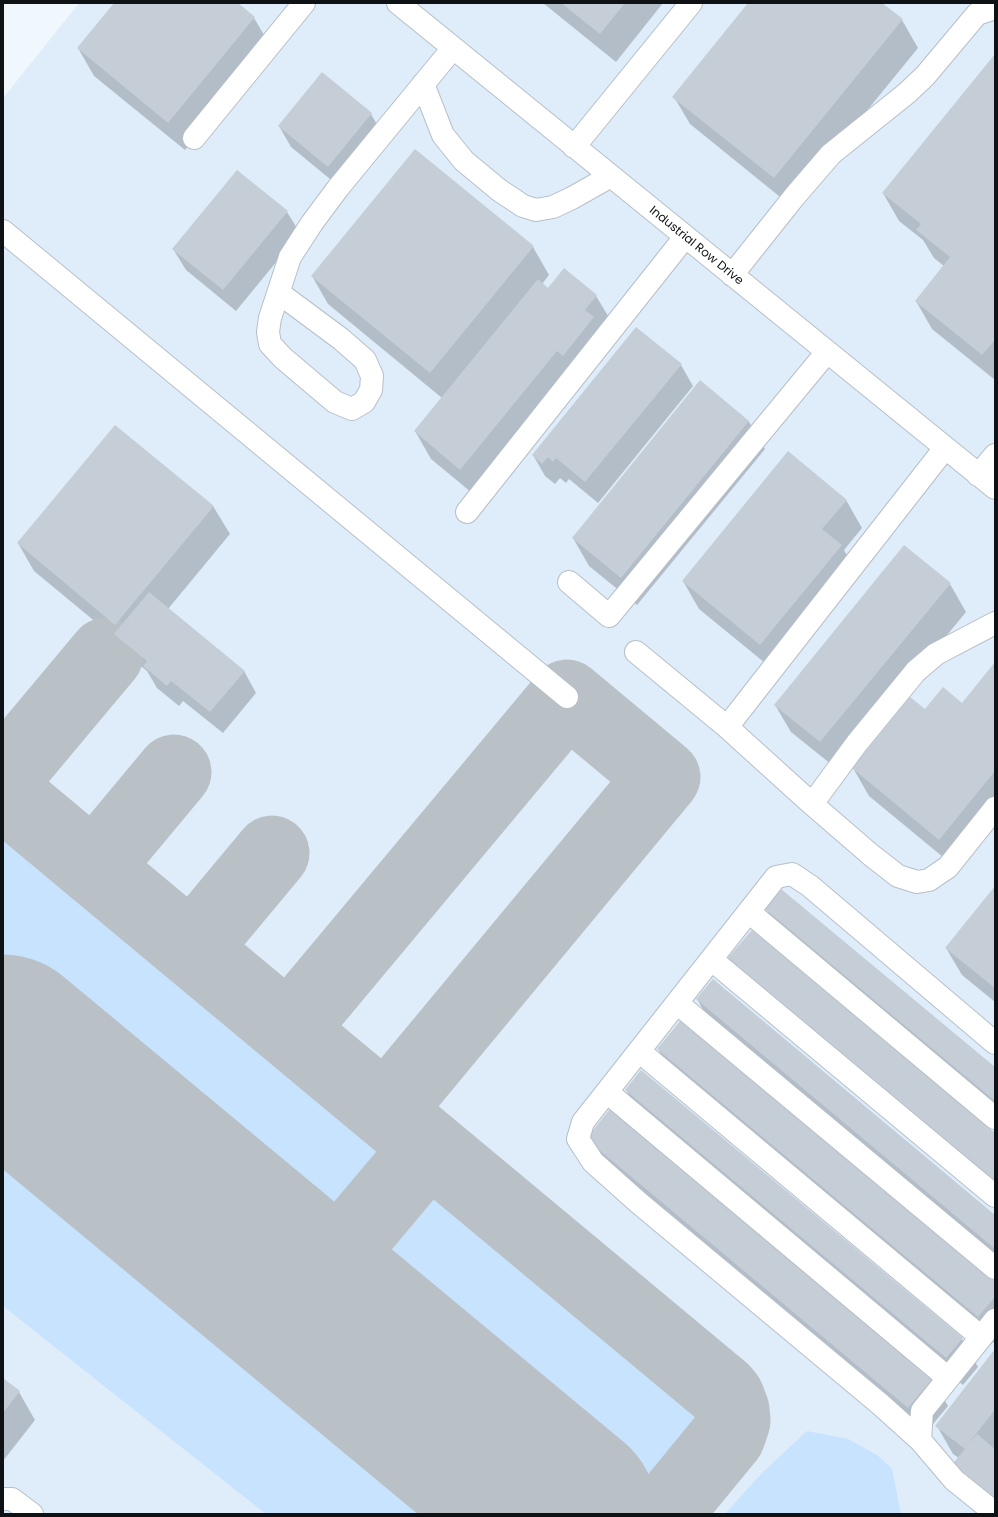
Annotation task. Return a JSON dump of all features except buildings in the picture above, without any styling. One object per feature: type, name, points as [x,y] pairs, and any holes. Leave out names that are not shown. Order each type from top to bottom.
[{"type":"street","points":[[194,138],[304,3]]},
{"type":"street","name":"Industrial Row Drive","points":[[398,3],[995,488]]},
{"type":"street","points":[[574,147],[691,3]]},
{"type":"street","points":[[732,275],[794,197],[831,154],[907,93],[925,76],[977,14],[995,8]]},
{"type":"street","points":[[279,293],[341,339],[365,360],[372,376],[371,390],[364,402],[352,409],[335,402],[283,358],[270,344],[268,332],[270,318],[290,257],[312,222],[338,188],[453,48]]},
{"type":"street","points":[[423,84],[443,135],[464,161],[499,190],[523,206],[536,210],[553,207],[611,176]]},
{"type":"street","points":[[3,231],[567,697]]},
{"type":"street","points":[[467,512],[685,236]]},
{"type":"street","points":[[569,582],[609,616],[827,352]]},
{"type":"street","points":[[727,726],[945,448]]},
{"type":"street","points":[[978,475],[995,455]]},
{"type":"street","points":[[812,804],[857,743],[916,671],[936,654],[995,623]]},
{"type":"street","points":[[636,652],[727,726],[812,804],[871,855],[898,876],[917,882],[929,880],[948,867],[995,808]]},
{"type":"street","points":[[995,1043],[810,886],[792,874],[776,877],[583,1122],[578,1139],[593,1162],[639,1204],[880,1404],[920,1440],[954,1480],[995,1513]]},
{"type":"street","points":[[749,912],[995,1118]]},
{"type":"street","points":[[712,960],[995,1196]]},
{"type":"street","points":[[677,1003],[995,1268]]},
{"type":"street","points":[[639,1051],[981,1337]]},
{"type":"street","points":[[607,1092],[948,1378]]},
{"type":"street","points":[[920,1440],[922,1411],[995,1320]]},
{"type":"street","points":[[3,1500],[12,1499],[32,1514]]},
{"type":"shaded area","points":[[79,3],[995,3],[995,1514],[3,1514],[3,98]]},
{"type":"shaded area","points":[[3,813],[343,1095],[390,1152],[351,1214],[312,1248],[306,1250],[3,998]]},
{"type":"shaded area","points":[[3,1104],[498,1514],[266,1514],[3,1306]]},
{"type":"shaded area","points":[[433,1184],[496,1223],[666,1363],[711,1413],[678,1471],[671,1480],[633,1514],[624,1514],[347,1285],[377,1234],[384,1226]]},
{"type":"shaded area","points":[[807,1431],[848,1439],[877,1455],[892,1469],[901,1514],[725,1514],[761,1474]]},
{"type":"taxiway","points":[[3,778],[106,655]]},
{"type":"taxiway","points":[[289,1030],[567,697],[663,777],[386,1111]]},
{"type":"taxiway","points":[[94,868],[174,772]]},
{"type":"taxiway","points":[[3,792],[722,1391],[727,1397],[732,1410],[733,1421],[728,1436],[664,1514]]},
{"type":"taxiway","points":[[192,949],[272,853]]},
{"type":"taxiway","points":[[303,1297],[429,1147]]},
{"type":"runway","points":[[3,1048],[564,1514]]}]
